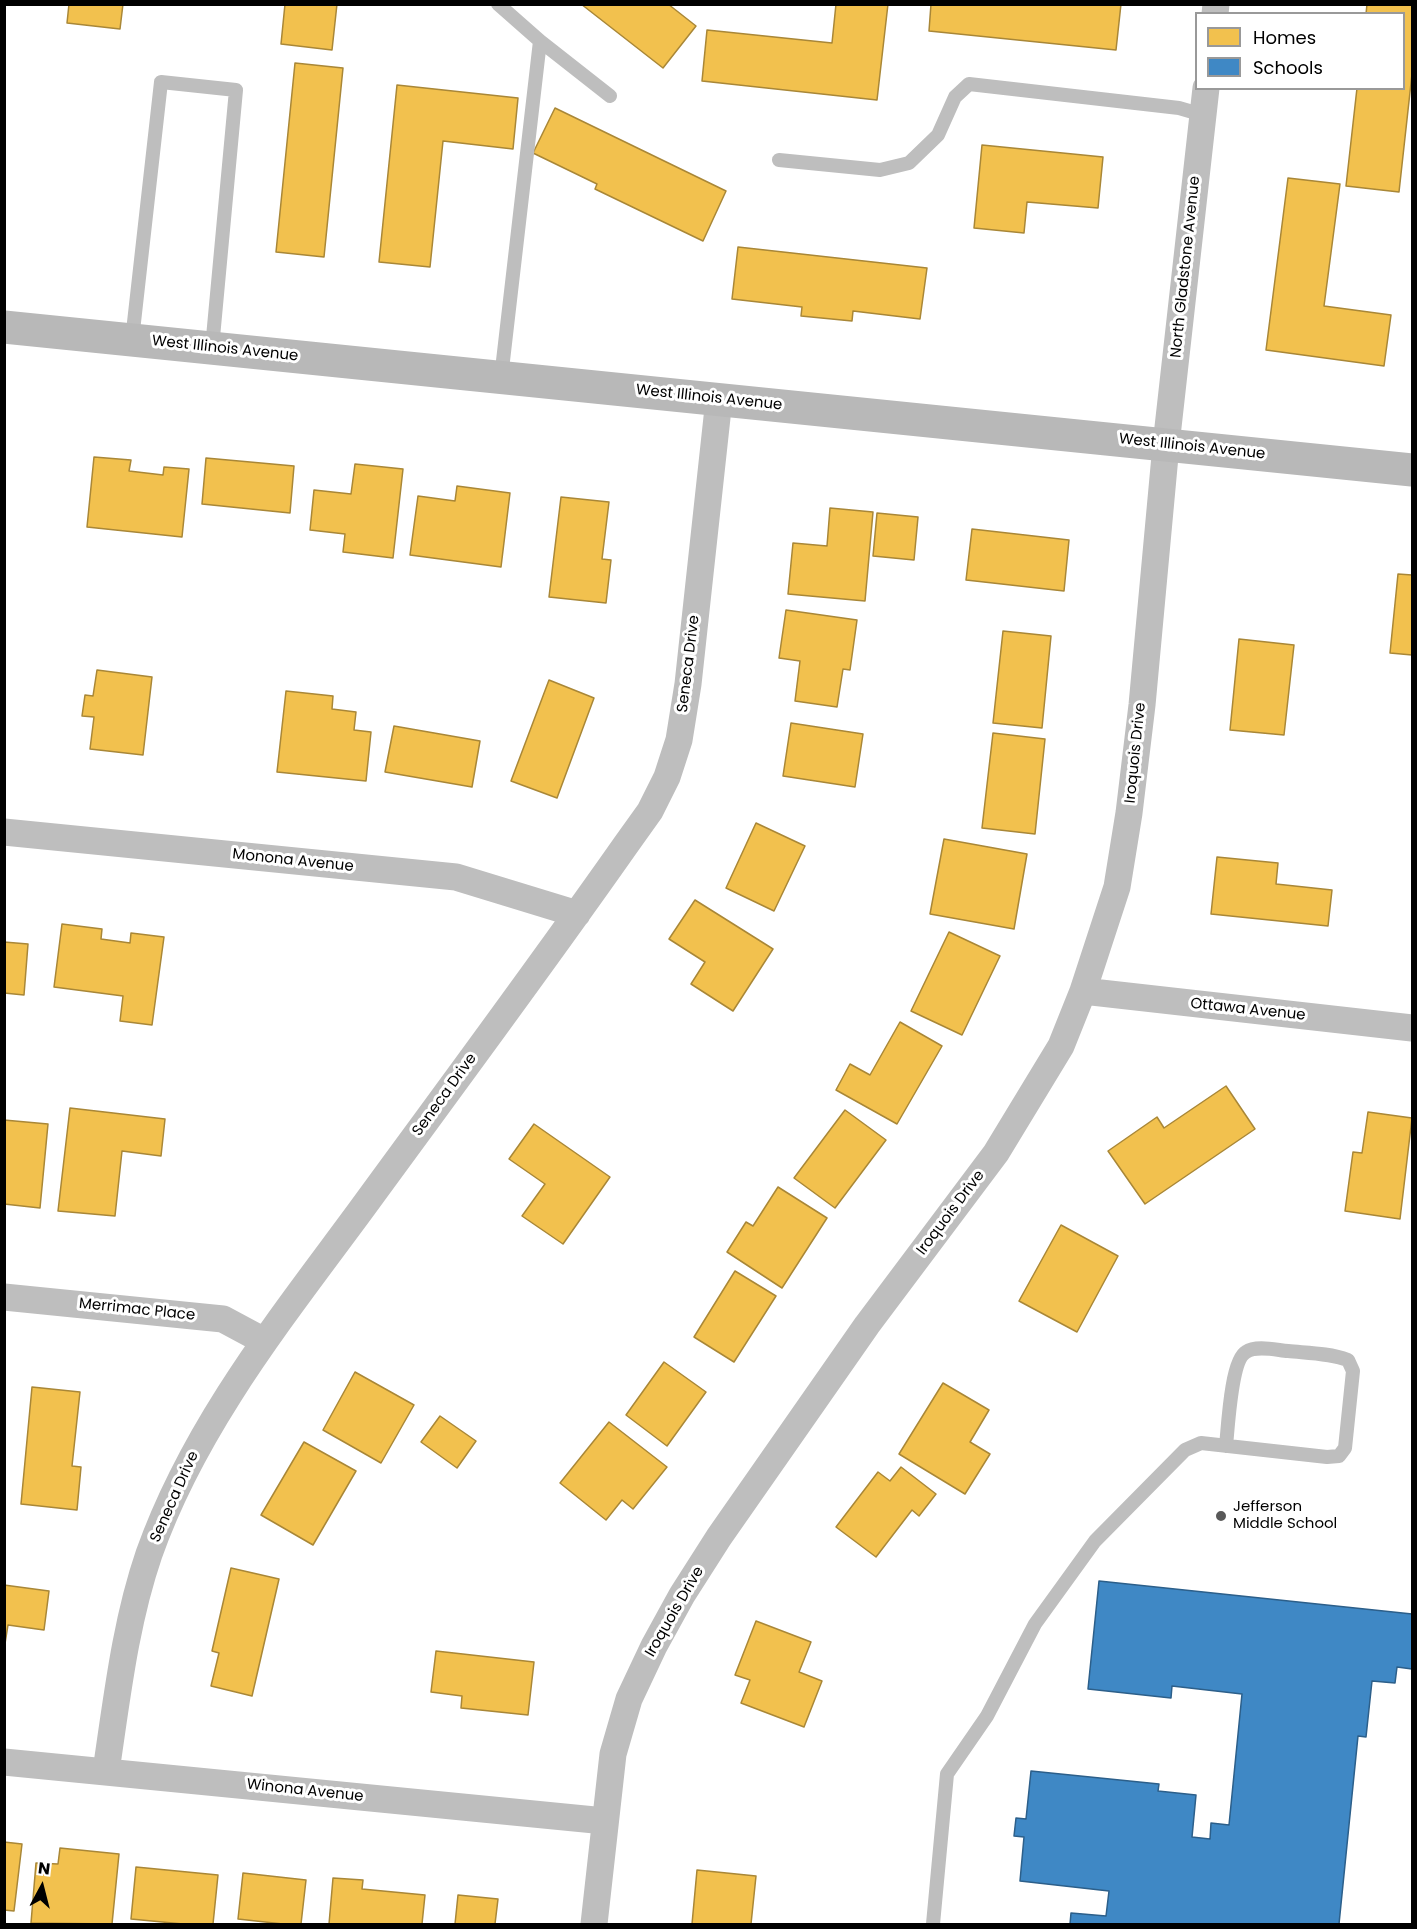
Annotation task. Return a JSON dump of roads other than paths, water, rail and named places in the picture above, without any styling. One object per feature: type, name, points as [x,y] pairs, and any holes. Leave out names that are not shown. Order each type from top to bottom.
[{"type":"main road","name":"West Illinois Avenue","points":[[4,327],[1413,470]]},
{"type":"street","name":"North Gladstone Avenue","points":[[1166,445],[1205,102]]},
{"type":"street","name":"Seneca Drive","points":[[106,1771],[135,1597],[172,1498],[202,1438],[264,1341],[578,914],[650,811],[667,777],[679,741],[688,684],[719,399]]},
{"type":"street","name":"Iroquois Drive","points":[[594,1924],[613,1754],[629,1699],[654,1646],[682,1595],[719,1537],[867,1325],[996,1153],[1060,1046],[1083,991],[1117,887],[1129,813],[1142,705],[1166,445]]},
{"type":"street","name":"Monona Avenue","points":[[4,832],[456,877],[578,914]]},
{"type":"street","name":"Ottawa Avenue","points":[[1083,991],[1413,1028]]},
{"type":"street","name":"Merrimac Place","points":[[4,1296],[223,1320],[264,1341]]},
{"type":"street","name":"Winona Avenue","points":[[4,1762],[605,1821]]},
{"type":"lane","points":[[498,4],[540,41],[610,96]]},
{"type":"lane","points":[[501,378],[540,41]]},
{"type":"lane","points":[[132,340],[161,82],[172,83],[236,90],[212,348]]},
{"type":"lane","points":[[779,160],[880,171],[909,163],[938,135],[956,97],[969,84],[1179,108],[1205,102]]},
{"type":"lane","points":[[933,1924],[947,1774],[987,1716],[1035,1624],[1095,1541],[1185,1450],[1201,1443],[1226,1446],[1327,1457],[1339,1456],[1345,1448],[1353,1371],[1348,1360],[1335,1355],[1258,1349],[1246,1351],[1237,1361],[1226,1446]]},
{"type":"place","name":"Jefferson Middle School","points":[[1221,1516]]}]
